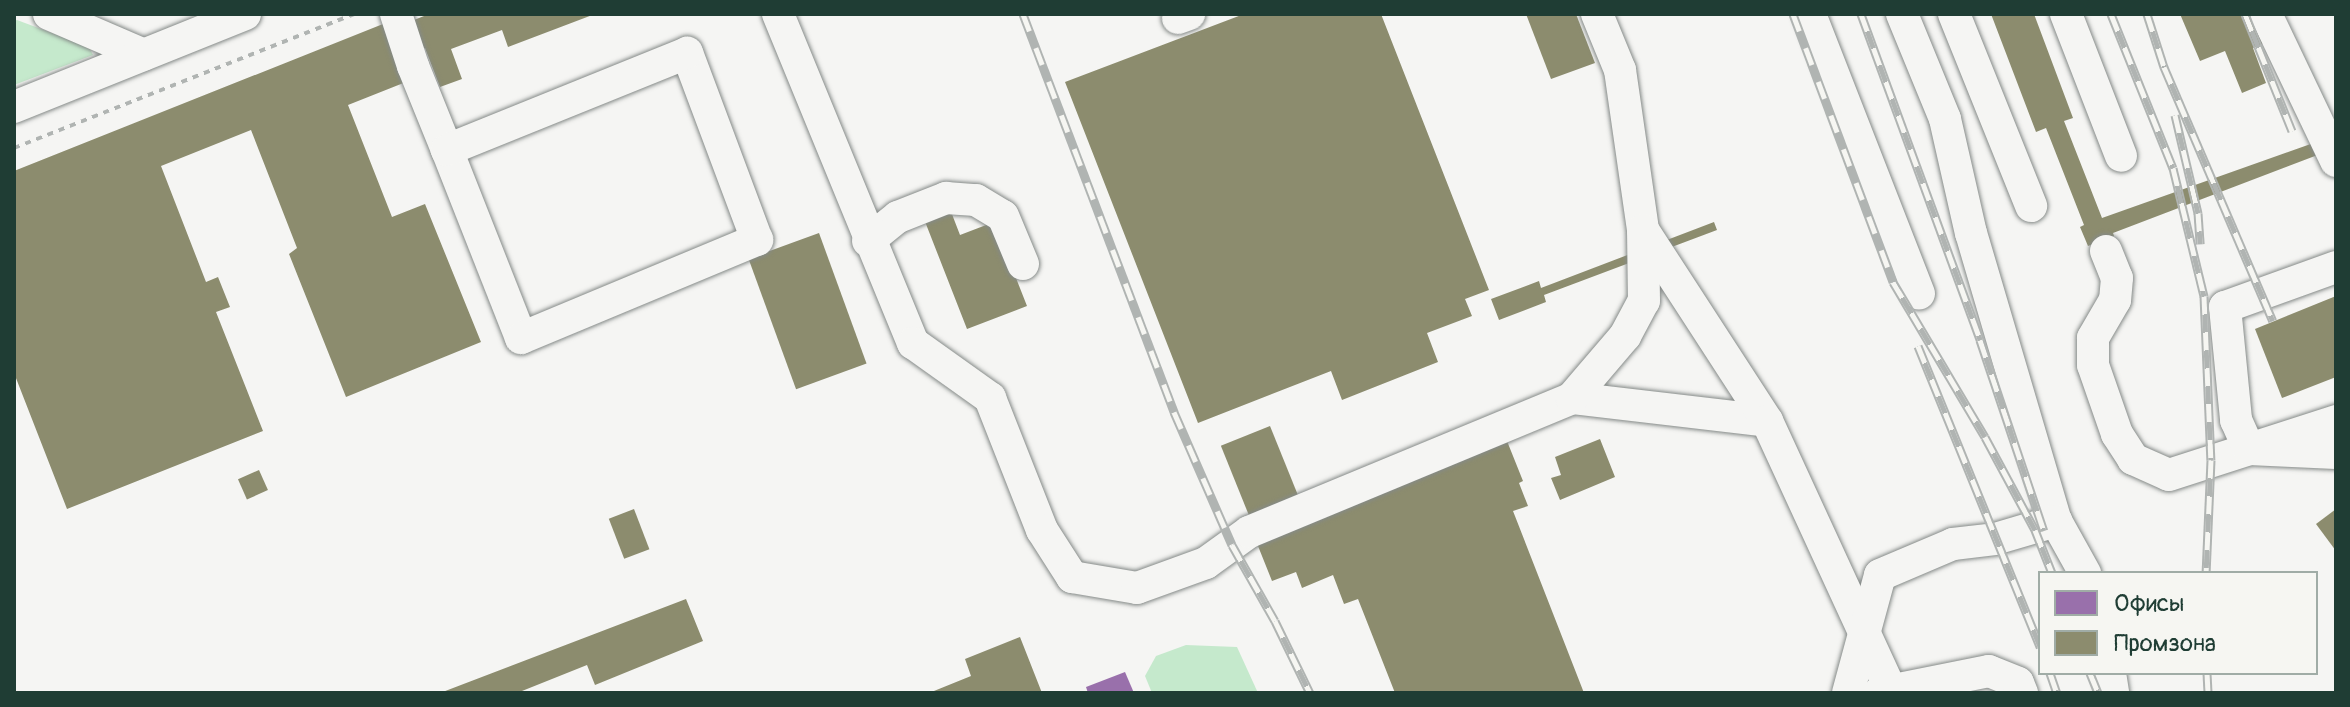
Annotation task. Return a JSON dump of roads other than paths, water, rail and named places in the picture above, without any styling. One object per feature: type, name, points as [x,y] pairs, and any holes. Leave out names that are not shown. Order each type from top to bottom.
[{"type":"lane","points":[[49,14],[144,55]]},
{"type":"lane","points":[[14,107],[245,14]]},
{"type":"lane","points":[[396,14],[447,150],[521,338],[757,240],[687,53],[447,150]]},
{"type":"lane","points":[[778,14],[868,241],[913,343],[990,398],[1042,530],[1072,577],[1137,588],[1206,563],[1249,532],[1572,398],[1625,336],[1644,301],[1643,230],[1620,70],[1597,14]]},
{"type":"lane","points":[[1810,14],[1919,293]]},
{"type":"lane","points":[[1902,14],[1945,119],[1971,233],[2056,521],[2084,571]]},
{"type":"lane","points":[[1954,14],[2031,206]]},
{"type":"lane","points":[[2066,14],[2130,152],[2087,14]]},
{"type":"lane","points":[[2266,14],[2336,161]]},
{"type":"lane","points":[[868,241],[898,217],[946,198],[976,200],[1003,216],[1023,264]]},
{"type":"lane","points":[[1643,230],[1767,421],[1885,691],[1989,671],[2018,683],[2022,693]]},
{"type":"lane","points":[[2106,251],[2117,278],[2115,300],[2093,338],[2093,365],[2117,434],[2133,459],[2169,475],[2336,421]]},
{"type":"lane","points":[[2249,449],[2236,420],[2225,307],[2336,267]]},
{"type":"lane","points":[[1572,398],[1767,421]]},
{"type":"lane","points":[[2249,449],[2336,453]]},
{"type":"lane","points":[[1848,693],[1880,575],[1953,544],[1995,539],[2056,521]]},
{"type":"railway","points":[[1023,14],[1174,412],[1232,545],[1275,621],[1310,693]]},
{"type":"railway","points":[[1793,14],[1893,282],[1985,437],[2035,530],[2051,571]]},
{"type":"railway","points":[[1861,14],[1980,340],[2044,531]]},
{"type":"railway","points":[[2111,14],[2173,168],[2204,296],[2211,460],[2206,571]]},
{"type":"railway","points":[[2147,14],[2164,67],[2273,321]]},
{"type":"railway","points":[[2245,14],[2292,131]]},
{"type":"railway","points":[[2175,115],[2198,213],[2200,244]]},
{"type":"railway","points":[[1918,346],[2038,642]]},
{"type":"railway","points":[[2051,675],[2057,693]]},
{"type":"railway","points":[[2091,675],[2098,693]]},
{"type":"railway","points":[[2207,675],[2208,693]]}]
